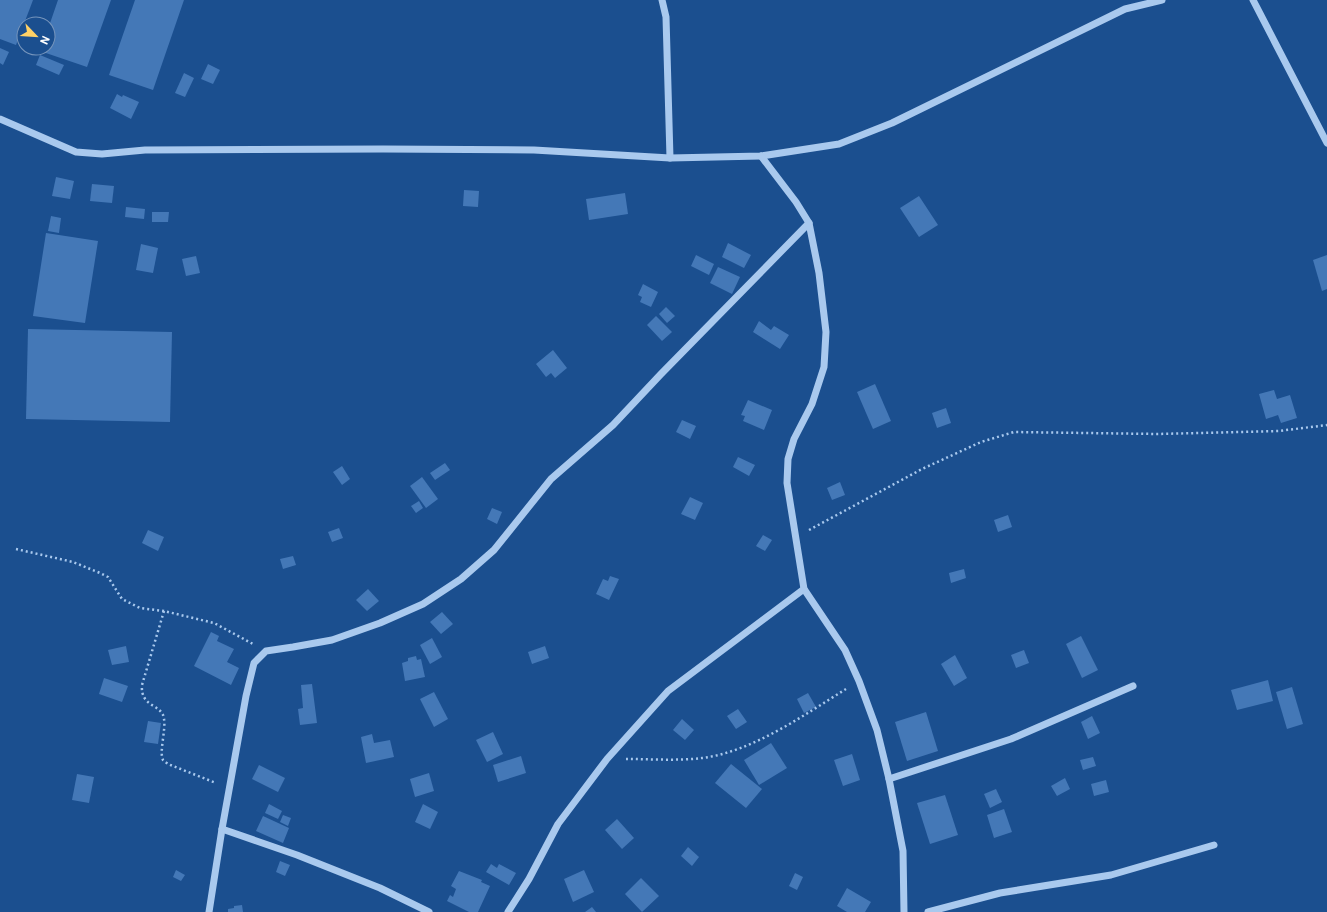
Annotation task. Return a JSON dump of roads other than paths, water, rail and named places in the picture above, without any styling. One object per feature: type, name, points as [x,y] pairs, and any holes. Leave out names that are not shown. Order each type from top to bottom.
[{"type":"street","points":[[662,0],[666,17],[670,158]]},
{"type":"street","points":[[0,119],[76,152],[102,154],[145,150],[383,148],[534,150],[670,158],[761,156],[839,144],[892,123],[1125,8],[1162,0]]},
{"type":"street","points":[[1253,0],[1327,143]]},
{"type":"street","points":[[761,156],[796,202],[809,223],[819,273],[826,332],[824,367],[812,404],[794,439],[788,459],[787,483],[804,589],[846,650],[877,730],[889,779],[903,851],[904,912]]},
{"type":"street","points":[[209,912],[222,829],[246,696],[254,664],[266,651],[332,640],[380,623],[423,604],[460,580],[494,550],[551,479],[612,426],[660,374],[809,223]]},
{"type":"street","points":[[508,912],[558,824],[607,759],[668,691],[804,589]]},
{"type":"street","points":[[889,779],[1011,739],[1133,686]]},
{"type":"street","points":[[222,829],[297,855],[366,883],[428,912]]},
{"type":"street","points":[[928,912],[1000,893],[1111,875],[1214,845]]}]
